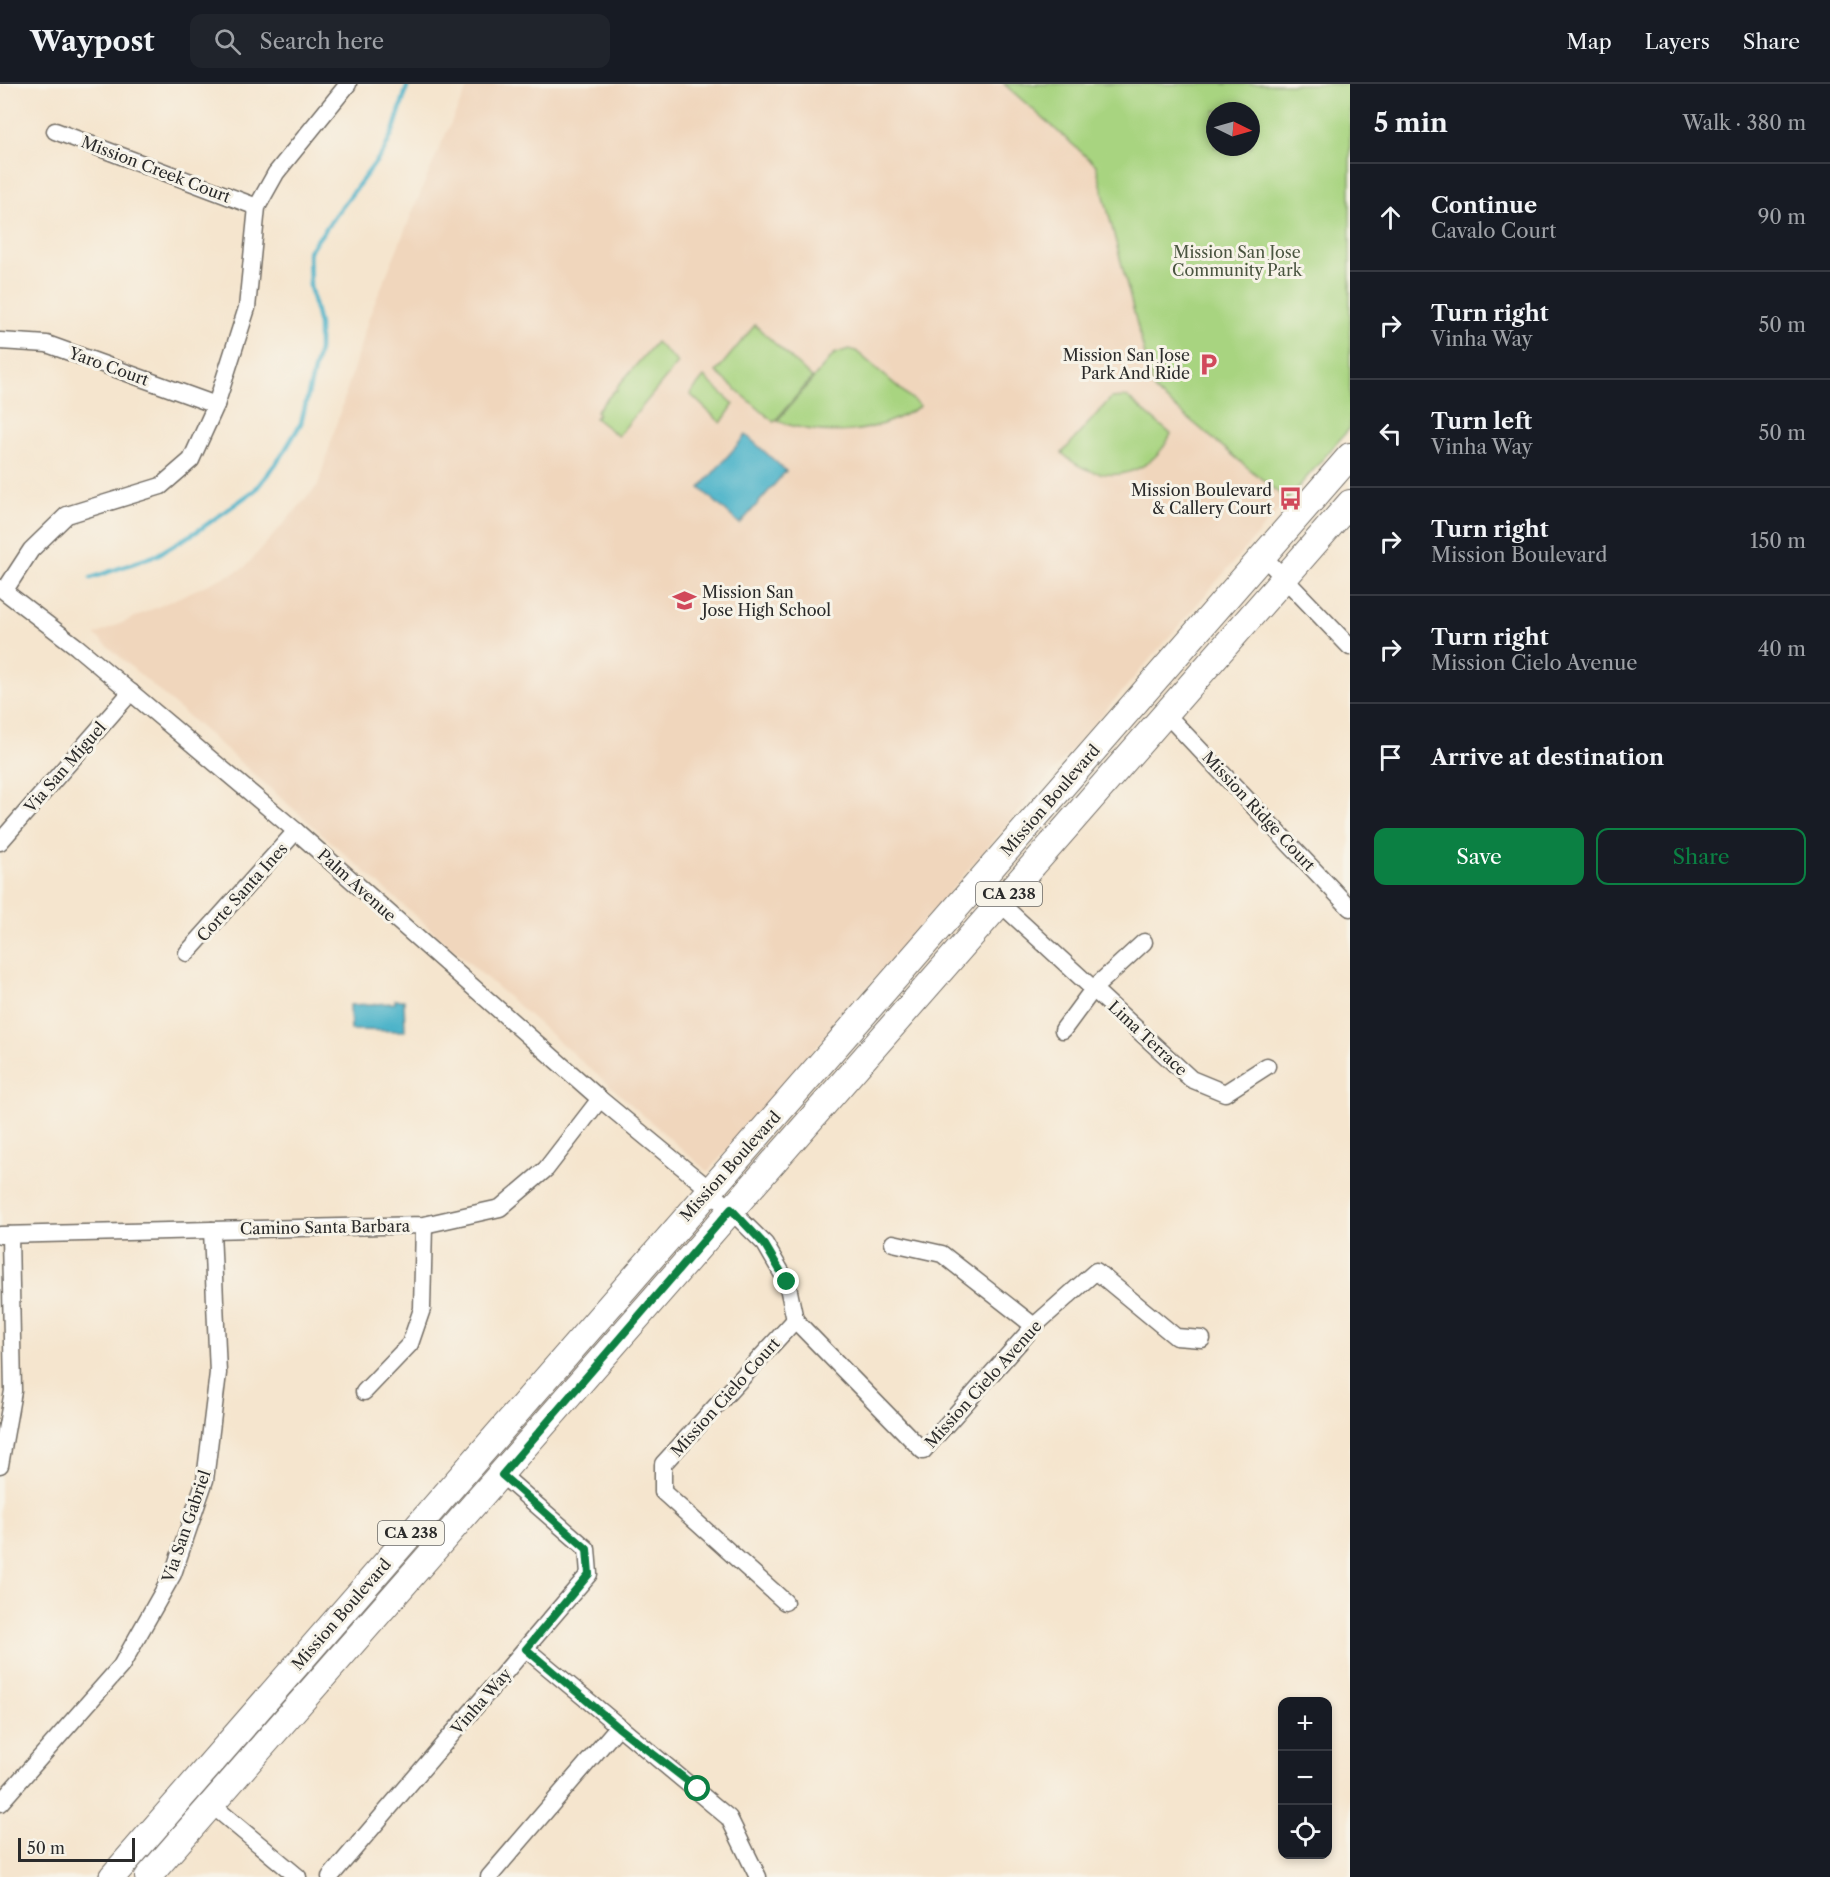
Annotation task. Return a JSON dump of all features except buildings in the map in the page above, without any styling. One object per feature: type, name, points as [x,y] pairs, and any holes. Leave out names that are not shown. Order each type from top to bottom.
[{"type":"main road","name":"Mission Boulevard","points":[[112,1877],[709,1189],[1350,456]]},
{"type":"main road","name":"Mission Boulevard","points":[[148,1877],[502,1475],[731,1209],[1001,904],[1346,506]]},
{"type":"street","points":[[2,589],[31,550],[67,515],[160,486],[191,460],[216,405],[247,308],[257,207],[276,173],[348,84]]},
{"type":"street","name":"Mission Creek Court","points":[[55,131],[257,207]]},
{"type":"street","name":"Yaro Court","points":[[0,342],[47,344],[216,405]]},
{"type":"street","points":[[1263,556],[1286,577],[1350,647]]},
{"type":"street","name":"Palm Avenue","points":[[2,589],[131,692],[296,831],[600,1099],[709,1189]]},
{"type":"street","name":"Via San Miguel","points":[[0,842],[131,692]]},
{"type":"street","name":"Mission Ridge Court","points":[[1166,714],[1350,908]]},
{"type":"street","name":"Corte Santa Ines","points":[[187,953],[296,831]]},
{"type":"street","name":"Lima Terrace","points":[[1001,904],[1191,1079],[1225,1093],[1267,1066]]},
{"type":"street","name":"Lima Terrace","points":[[1063,1030],[1094,988],[1143,942]]},
{"type":"street","name":"Camino Santa Barbara","points":[[5,1235],[424,1225],[500,1208],[546,1169],[600,1099]]},
{"type":"street","points":[[709,1189],[765,1245],[787,1282],[795,1320]]},
{"type":"street","points":[[364,1392],[410,1344],[422,1309],[424,1225]]},
{"type":"street","name":"Via San Gabriel","points":[[0,1803],[121,1666],[173,1574],[205,1480],[218,1374],[212,1230]]},
{"type":"street","points":[[0,1465],[13,1391],[5,1235]]},
{"type":"street","points":[[893,1243],[942,1254],[1034,1326]]},
{"type":"street","name":"Mission Cielo Avenue","points":[[795,1320],[923,1451],[1034,1326],[1096,1271],[1176,1337],[1202,1339]]},
{"type":"street","name":"Mission Cielo Court","points":[[785,1602],[663,1492],[663,1464],[795,1320]]},
{"type":"street","name":"Vinha Way","points":[[330,1877],[589,1574],[587,1549],[502,1475]]},
{"type":"street","points":[[526,1649],[618,1727],[698,1789],[729,1818],[759,1877]]},
{"type":"street","points":[[489,1877],[618,1727]]},
{"type":"street","points":[[213,1805],[298,1877]]},
{"type":"shaded area","name":"Mission San Jose High School","points":[[469,84],[1004,84],[1096,165],[1154,390],[1287,500],[708,1172],[95,635],[244,568],[318,485],[369,317],[437,153]]},
{"type":"green space","name":"Mission San Jose Community Park","points":[[1004,84],[1350,84],[1350,428],[1287,500],[1154,390],[1096,165]]},
{"type":"green space","points":[[755,325],[812,378],[774,422],[716,372]]},
{"type":"green space","points":[[656,342],[678,363],[618,436],[595,418],[599,414],[596,411],[615,390],[617,391],[617,387]]},
{"type":"green space","points":[[849,349],[856,351],[920,406],[885,423],[850,431],[814,430],[777,421],[834,354]]},
{"type":"green space","points":[[704,377],[734,404],[721,423],[690,394]]},
{"type":"green space","points":[[1127,397],[1171,434],[1162,449],[1150,461],[1122,474],[1107,474],[1091,471],[1076,464],[1062,453],[1111,398]]},
{"type":"water","points":[[746,435],[786,471],[740,524],[700,488]]},
{"type":"water","points":[[395,1000],[404,1000],[405,1031],[351,1030],[350,1005],[395,1003]]},
{"type":"waterway","points":[[91,578],[157,555],[199,530],[255,490],[281,457],[301,423],[319,350],[319,325],[310,286],[309,251],[384,151],[394,129],[408,84]]},
{"type":"place","name":"Mission San Jose Park And Ride","points":[[1208,364]]},
{"type":"place","name":"Mission Boulevard & Callery Court","points":[[1290,499]]},
{"type":"place","name":"Mission San Jose High School","points":[[684,601]]},
{"type":"route","points":[[698,1789],[618,1727],[526,1649],[589,1574],[587,1549],[502,1475],[731,1209],[765,1245],[787,1282]]}]
